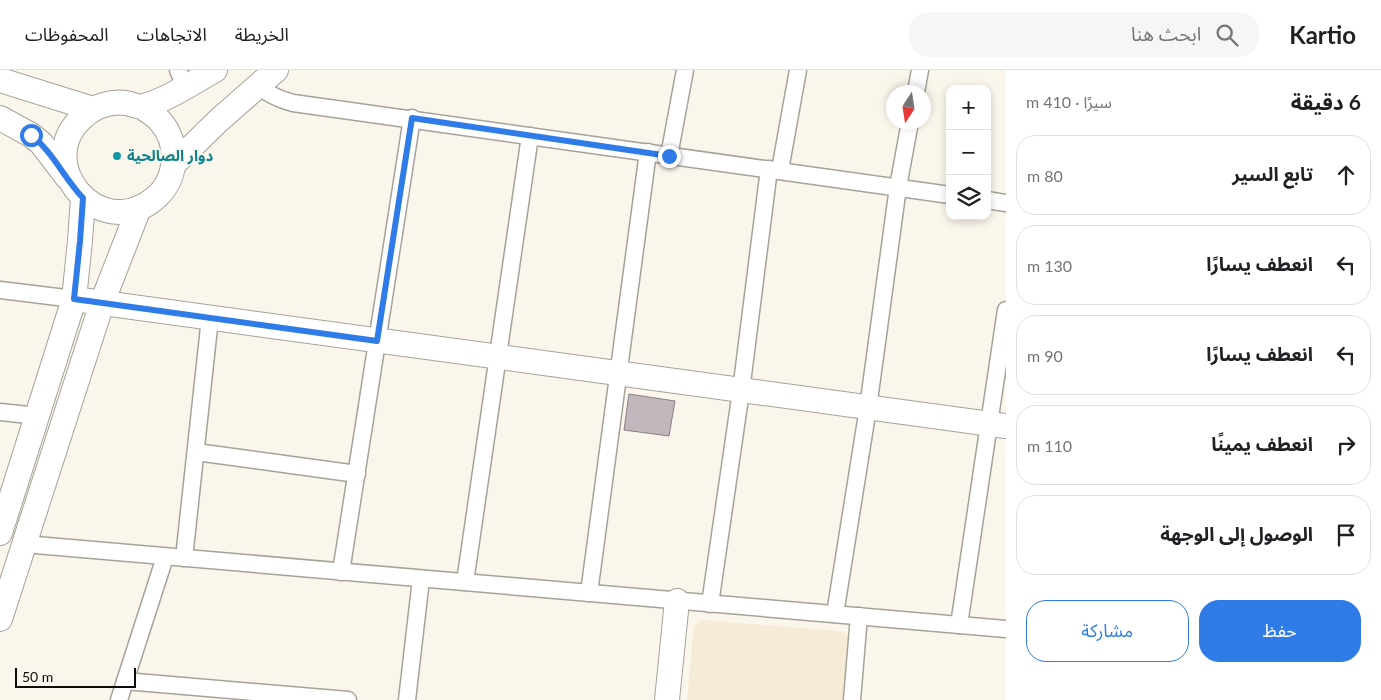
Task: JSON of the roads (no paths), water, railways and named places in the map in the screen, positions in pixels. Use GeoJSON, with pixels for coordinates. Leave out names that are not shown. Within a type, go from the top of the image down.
{"type":"FeatureCollection","features":[{"type":"Feature","properties":{"kind":"main road"},"geometry":{"type":"LineString","coordinates":[[142,107],[181,78],[215,70]]}},
{"type":"Feature","properties":{"kind":"main road"},"geometry":{"type":"LineString","coordinates":[[174,164],[218,121],[276,70]]}},
{"type":"Feature","properties":{"kind":"main road"},"geometry":{"type":"LineString","coordinates":[[0,80],[93,109]]}},
{"type":"Feature","properties":{"kind":"main road"},"geometry":{"type":"LineString","coordinates":[[0,118],[41,142],[83,198],[91,204],[110,211],[120,212],[139,208],[156,198],[168,182],[174,164],[174,152],[167,130],[156,117],[142,107],[117,102],[93,109],[76,124],[66,144],[64,156],[69,179]]}},
{"type":"Feature","properties":{"kind":"main road"},"geometry":{"type":"LineString","coordinates":[[0,533],[74,299],[83,198]]}},
{"type":"Feature","properties":{"kind":"main road"},"geometry":{"type":"LineString","coordinates":[[0,619],[102,303],[139,208]]}},
{"type":"Feature","properties":{"kind":"main road"},"geometry":{"type":"LineString","coordinates":[[74,299],[998,425]]}},
{"type":"Feature","properties":{"kind":"main road"},"geometry":{"type":"LineString","coordinates":[[667,700],[677,601]]}},
{"type":"Feature","properties":{"kind":"street"},"geometry":{"type":"LineString","coordinates":[[669,156],[685,70]]}},
{"type":"Feature","properties":{"kind":"street"},"geometry":{"type":"LineString","coordinates":[[710,604],[775,170],[798,70]]}},
{"type":"Feature","properties":{"kind":"street"},"geometry":{"type":"LineString","coordinates":[[917,85],[920,70]]}},
{"type":"Feature","properties":{"kind":"street"},"geometry":{"type":"LineString","coordinates":[[258,86],[280,100],[946,193]]}},
{"type":"Feature","properties":{"kind":"street"},"geometry":{"type":"LineString","coordinates":[[342,572],[412,118]]}},
{"type":"Feature","properties":{"kind":"street"},"geometry":{"type":"LineString","coordinates":[[835,614],[868,408],[898,187],[909,130]]}},
{"type":"Feature","properties":{"kind":"street"},"geometry":{"type":"LineString","coordinates":[[465,582],[530,136]]}},
{"type":"Feature","properties":{"kind":"street"},"geometry":{"type":"LineString","coordinates":[[589,593],[648,152]]}},
{"type":"Feature","properties":{"kind":"street"},"geometry":{"type":"LineString","coordinates":[[991,201],[1006,203]]}},
{"type":"Feature","properties":{"kind":"street"},"geometry":{"type":"LineString","coordinates":[[0,290],[74,299]]}},
{"type":"Feature","properties":{"kind":"street"},"geometry":{"type":"LineString","coordinates":[[959,625],[998,425],[1006,310]]}},
{"type":"Feature","properties":{"kind":"street"},"geometry":{"type":"LineString","coordinates":[[184,558],[210,318]]}},
{"type":"Feature","properties":{"kind":"street"},"geometry":{"type":"LineString","coordinates":[[0,412],[38,416]]}},
{"type":"Feature","properties":{"kind":"street"},"geometry":{"type":"LineString","coordinates":[[196,452],[357,474]]}},
{"type":"Feature","properties":{"kind":"street"},"geometry":{"type":"LineString","coordinates":[[24,544],[1006,629]]}},
{"type":"Feature","properties":{"kind":"street"},"geometry":{"type":"LineString","coordinates":[[119,700],[165,557]]}},
{"type":"Feature","properties":{"kind":"street"},"geometry":{"type":"LineString","coordinates":[[407,700],[422,579]]}},
{"type":"Feature","properties":{"kind":"street"},"geometry":{"type":"LineString","coordinates":[[852,700],[859,616]]}},
{"type":"Feature","properties":{"kind":"street"},"geometry":{"type":"LineString","coordinates":[[125,681],[254,696],[348,700]]}},
{"type":"Feature","properties":{"kind":"place","name":"دوار الصالحية"},"geometry":{"type":"Point","coordinates":[117,156]}}]}
